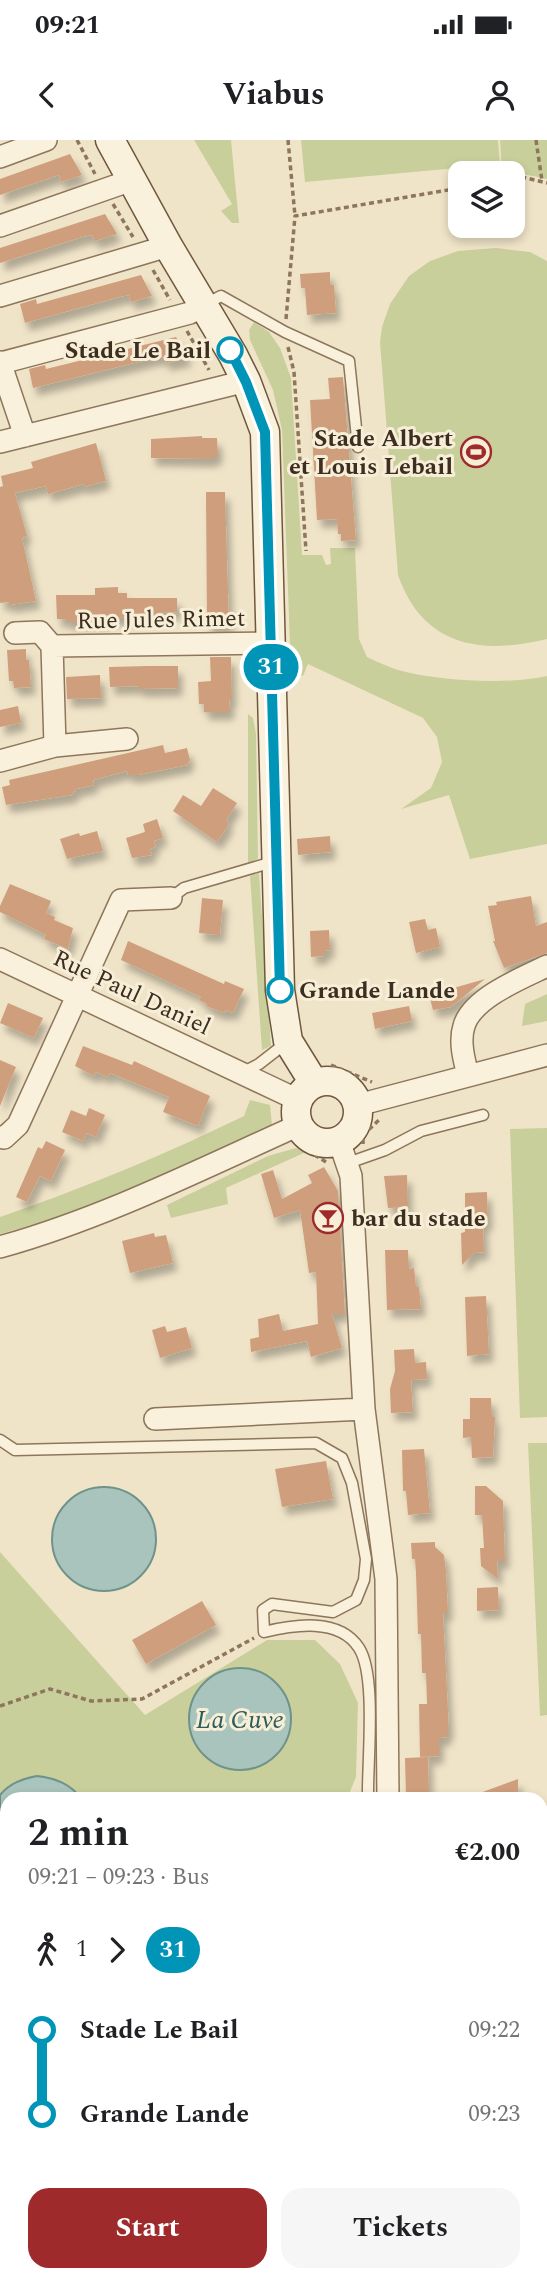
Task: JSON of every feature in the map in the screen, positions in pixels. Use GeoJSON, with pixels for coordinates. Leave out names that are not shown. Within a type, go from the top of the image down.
{"type":"FeatureCollection","features":[{"type":"Feature","properties":{"kind":"street"},"geometry":{"type":"LineString","coordinates":[[0,157],[46,140]]}},
{"type":"Feature","properties":{"kind":"street"},"geometry":{"type":"LineString","coordinates":[[110,140],[246,382],[265,432],[280,990],[306,1134],[349,1155]]}},
{"type":"Feature","properties":{"kind":"street"},"geometry":{"type":"LineString","coordinates":[[0,226],[132,180]]}},
{"type":"Feature","properties":{"kind":"street"},"geometry":{"type":"LineString","coordinates":[[0,296],[168,246]]}},
{"type":"Feature","properties":{"kind":"street"},"geometry":{"type":"LineString","coordinates":[[24,436],[0,363],[190,313],[204,305]]}},
{"type":"Feature","properties":{"kind":"street"},"geometry":{"type":"LineString","coordinates":[[0,442],[246,382]]}},
{"type":"Feature","properties":{"kind":"street","name":"Rue Jules Rimet"},"geometry":{"type":"LineString","coordinates":[[15,633],[40,632],[52,646],[55,746]]}},
{"type":"Feature","properties":{"kind":"street","name":"Rue Jules Rimet"},"geometry":{"type":"LineString","coordinates":[[52,646],[271,643]]}},
{"type":"Feature","properties":{"kind":"street"},"geometry":{"type":"LineString","coordinates":[[0,761],[55,746],[127,739]]}},
{"type":"Feature","properties":{"kind":"street"},"geometry":{"type":"LineString","coordinates":[[0,1137],[4,1138],[18,1125],[121,900],[171,898]]}},
{"type":"Feature","properties":{"kind":"street","name":"Rue Paul Daniel"},"geometry":{"type":"LineString","coordinates":[[0,959],[300,1102]]}},
{"type":"Feature","properties":{"kind":"street"},"geometry":{"type":"LineString","coordinates":[[468,1075],[461,1035],[470,1014],[499,990],[547,966]]}},
{"type":"Feature","properties":{"kind":"street"},"geometry":{"type":"LineString","coordinates":[[387,1792],[386,1579],[364,1409],[349,1155],[351,1132],[366,1102],[547,1055]]}},
{"type":"Feature","properties":{"kind":"street"},"geometry":{"type":"LineString","coordinates":[[0,1247],[46,1234],[130,1202],[300,1102],[327,1080],[341,1083],[366,1102]]}},
{"type":"Feature","properties":{"kind":"street"},"geometry":{"type":"LineString","coordinates":[[155,1419],[364,1409]]}},
{"type":"Feature","properties":{"kind":"lane"},"geometry":{"type":"LineString","coordinates":[[204,305],[221,296],[285,332],[349,361],[358,447]]}},
{"type":"Feature","properties":{"kind":"lane"},"geometry":{"type":"LineString","coordinates":[[171,898],[184,888],[276,861]]}},
{"type":"Feature","properties":{"kind":"lane"},"geometry":{"type":"LineString","coordinates":[[242,1073],[259,1064],[288,1041]]}},
{"type":"Feature","properties":{"kind":"lane"},"geometry":{"type":"LineString","coordinates":[[349,1155],[385,1150],[421,1130],[483,1115]]}},
{"type":"Feature","properties":{"kind":"lane"},"geometry":{"type":"LineString","coordinates":[[0,1440],[15,1450],[316,1443],[342,1458],[352,1483],[366,1559],[364,1580],[356,1600],[334,1612],[272,1604],[263,1609],[264,1632],[290,1626],[319,1627],[348,1637],[359,1648],[368,1679],[368,1792]]}},
{"type":"Feature","properties":{"kind":"path"},"geometry":{"type":"LineString","coordinates":[[288,140],[295,216],[285,332],[294,372],[306,551]]}},
{"type":"Feature","properties":{"kind":"path"},"geometry":{"type":"LineString","coordinates":[[525,178],[545,182],[536,140]]}},
{"type":"Feature","properties":{"kind":"path"},"geometry":{"type":"LineString","coordinates":[[295,216],[448,190]]}},
{"type":"Feature","properties":{"kind":"path"},"geometry":{"type":"LineString","coordinates":[[319,1059],[374,1082],[366,1102],[382,1117],[363,1135],[349,1155],[331,1167],[302,1146],[287,1147],[300,1102],[319,1059]]}},
{"type":"Feature","properties":{"kind":"path"},"geometry":{"type":"LineString","coordinates":[[0,1706],[50,1689],[92,1701],[142,1699],[264,1632]]}},
{"type":"Feature","properties":{"kind":"green space"},"geometry":{"type":"Polygon","coordinates":[[[194,140],[231,140],[239,223],[232,223],[221,211],[232,204],[194,140]]]}},
{"type":"Feature","properties":{"kind":"green space"},"geometry":{"type":"Polygon","coordinates":[[[301,140],[498,140],[500,161],[448,161],[448,169],[305,182],[301,140]]]}},
{"type":"Feature","properties":{"kind":"green space"},"geometry":{"type":"Polygon","coordinates":[[[500,140],[547,140],[547,179],[525,174],[525,161],[501,161],[500,140]]]}},
{"type":"Feature","properties":{"kind":"green space","name":"Stade Albert et Louis Lebail"},"geometry":{"type":"Polygon","coordinates":[[[496,248],[530,252],[547,261],[547,639],[499,646],[477,645],[457,640],[439,631],[423,618],[409,599],[398,575],[380,342],[390,304],[409,276],[430,261],[458,251],[496,248]]]}},
{"type":"Feature","properties":{"kind":"green space"},"geometry":{"type":"Polygon","coordinates":[[[254,322],[269,332],[280,348],[291,378],[302,555],[322,555],[326,565],[331,564],[330,548],[355,548],[359,639],[367,657],[402,671],[455,679],[494,681],[547,676],[547,844],[470,859],[449,795],[401,809],[431,788],[442,762],[437,737],[423,718],[308,664],[303,676],[291,671],[282,430],[273,390],[250,340],[249,330],[254,322]]]}},
{"type":"Feature","properties":{"kind":"green space"},"geometry":{"type":"Polygon","coordinates":[[[248,714],[253,718],[256,734],[258,859],[248,863],[248,714]]]}},
{"type":"Feature","properties":{"kind":"green space"},"geometry":{"type":"Polygon","coordinates":[[[259,873],[271,1046],[262,1050],[250,876],[259,873]]]}},
{"type":"Feature","properties":{"kind":"green space"},"geometry":{"type":"Polygon","coordinates":[[[547,994],[547,1021],[522,1026],[525,1004],[547,994]]]}},
{"type":"Feature","properties":{"kind":"green space"},"geometry":{"type":"Polygon","coordinates":[[[250,1100],[270,1105],[272,1125],[159,1178],[66,1215],[0,1234],[0,1217],[124,1170],[244,1116],[250,1100]]]}},
{"type":"Feature","properties":{"kind":"green space"},"geometry":{"type":"Polygon","coordinates":[[[547,1128],[547,1417],[520,1418],[510,1129],[547,1128]]]}},
{"type":"Feature","properties":{"kind":"green space"},"geometry":{"type":"Polygon","coordinates":[[[296,1148],[306,1152],[226,1188],[228,1204],[171,1218],[167,1205],[268,1156],[296,1148]]]}},
{"type":"Feature","properties":{"kind":"green space"},"geometry":{"type":"Polygon","coordinates":[[[528,1443],[547,1443],[547,1715],[540,1716],[528,1443]]]}},
{"type":"Feature","properties":{"kind":"green space"},"geometry":{"type":"Polygon","coordinates":[[[0,1552],[145,1715],[267,1640],[315,1640],[340,1664],[358,1703],[356,1777],[350,1792],[0,1792],[0,1552]]]}},
{"type":"Feature","properties":{"kind":"water"},"geometry":{"type":"Polygon","coordinates":[[[104,1487],[124,1491],[141,1502],[152,1519],[156,1539],[152,1559],[141,1576],[124,1587],[104,1591],[84,1587],[67,1576],[56,1559],[52,1539],[56,1519],[67,1502],[84,1491],[104,1487]]]}},
{"type":"Feature","properties":{"kind":"water","name":"La Cuve"},"geometry":{"type":"Polygon","coordinates":[[[240,1668],[260,1672],[276,1683],[287,1699],[291,1719],[287,1739],[276,1755],[260,1766],[240,1770],[220,1766],[204,1755],[193,1739],[189,1719],[193,1699],[204,1683],[220,1672],[240,1668]]]}},
{"type":"Feature","properties":{"kind":"water"},"geometry":{"type":"Polygon","coordinates":[[[37,1776],[50,1778],[76,1792],[3,1792],[37,1776]]]}},
{"type":"Feature","properties":{"kind":"building"},"geometry":{"type":"Polygon","coordinates":[[[70,154],[82,175],[61,182],[59,175],[0,195],[0,179],[70,154]]]}},
{"type":"Feature","properties":{"kind":"building"},"geometry":{"type":"Polygon","coordinates":[[[105,214],[117,234],[95,241],[92,235],[82,237],[0,263],[0,248],[105,214]]]}},
{"type":"Feature","properties":{"kind":"building"},"geometry":{"type":"Polygon","coordinates":[[[330,272],[336,313],[307,315],[305,288],[301,288],[300,274],[330,272]]]}},
{"type":"Feature","properties":{"kind":"building"},"geometry":{"type":"Polygon","coordinates":[[[141,275],[152,296],[131,302],[129,295],[119,297],[25,323],[20,304],[36,299],[37,304],[141,275]]]}},
{"type":"Feature","properties":{"kind":"building"},"geometry":{"type":"Polygon","coordinates":[[[176,337],[188,358],[166,363],[164,357],[154,358],[33,388],[29,369],[45,365],[46,369],[176,337]]]}},
{"type":"Feature","properties":{"kind":"building"},"geometry":{"type":"Polygon","coordinates":[[[343,377],[356,540],[341,541],[337,519],[317,520],[310,400],[330,399],[328,378],[343,377]]]}},
{"type":"Feature","properties":{"kind":"building"},"geometry":{"type":"Polygon","coordinates":[[[202,436],[217,438],[218,457],[151,458],[151,439],[202,436]]]}},
{"type":"Feature","properties":{"kind":"building"},"geometry":{"type":"Polygon","coordinates":[[[96,443],[106,481],[48,494],[46,486],[15,493],[27,536],[22,538],[36,601],[9,605],[9,602],[0,603],[1,476],[33,468],[31,462],[96,443]]]}},
{"type":"Feature","properties":{"kind":"building"},"geometry":{"type":"Polygon","coordinates":[[[206,492],[225,492],[229,626],[207,626],[206,492]]]}},
{"type":"Feature","properties":{"kind":"building"},"geometry":{"type":"Polygon","coordinates":[[[118,587],[118,593],[127,593],[127,598],[177,598],[177,612],[157,613],[157,617],[107,618],[107,621],[67,622],[67,619],[57,619],[56,595],[95,595],[95,588],[118,587]]]}},
{"type":"Feature","properties":{"kind":"building"},"geometry":{"type":"Polygon","coordinates":[[[26,649],[31,687],[14,688],[13,681],[9,681],[7,650],[26,649]]]}},
{"type":"Feature","properties":{"kind":"building"},"geometry":{"type":"Polygon","coordinates":[[[210,657],[231,657],[230,712],[204,712],[204,704],[199,704],[198,682],[211,681],[210,657]]]}},
{"type":"Feature","properties":{"kind":"building"},"geometry":{"type":"Polygon","coordinates":[[[178,666],[178,688],[110,687],[109,667],[178,666]]]}},
{"type":"Feature","properties":{"kind":"building"},"geometry":{"type":"Polygon","coordinates":[[[100,675],[101,698],[67,699],[66,677],[100,675]]]}},
{"type":"Feature","properties":{"kind":"building"},"geometry":{"type":"Polygon","coordinates":[[[18,706],[21,723],[0,727],[0,710],[18,706]]]}},
{"type":"Feature","properties":{"kind":"building"},"geometry":{"type":"Polygon","coordinates":[[[163,745],[165,753],[187,748],[190,760],[187,765],[138,775],[128,775],[127,771],[93,780],[94,785],[76,789],[72,795],[6,805],[2,787],[10,785],[9,780],[163,745]]]}},
{"type":"Feature","properties":{"kind":"building"},"geometry":{"type":"Polygon","coordinates":[[[213,788],[237,803],[226,821],[229,824],[217,842],[173,811],[183,795],[201,806],[213,788]]]}},
{"type":"Feature","properties":{"kind":"building"},"geometry":{"type":"Polygon","coordinates":[[[157,819],[163,838],[154,841],[156,847],[150,849],[152,855],[132,858],[126,838],[145,832],[143,824],[157,819]]]}},
{"type":"Feature","properties":{"kind":"building"},"geometry":{"type":"Polygon","coordinates":[[[97,831],[103,851],[67,859],[60,839],[97,831]]]}},
{"type":"Feature","properties":{"kind":"building"},"geometry":{"type":"Polygon","coordinates":[[[330,836],[331,852],[298,855],[297,839],[330,836]]]}},
{"type":"Feature","properties":{"kind":"building"},"geometry":{"type":"Polygon","coordinates":[[[10,884],[51,901],[46,913],[55,917],[54,920],[73,928],[68,949],[44,939],[46,935],[0,912],[10,884]]]}},
{"type":"Feature","properties":{"kind":"building"},"geometry":{"type":"Polygon","coordinates":[[[531,896],[536,926],[547,922],[547,953],[504,968],[493,941],[488,906],[531,896]]]}},
{"type":"Feature","properties":{"kind":"building"},"geometry":{"type":"Polygon","coordinates":[[[202,898],[223,900],[220,935],[199,933],[202,898]]]}},
{"type":"Feature","properties":{"kind":"building"},"geometry":{"type":"Polygon","coordinates":[[[425,919],[428,930],[436,928],[440,947],[416,953],[409,922],[425,919]]]}},
{"type":"Feature","properties":{"kind":"building"},"geometry":{"type":"Polygon","coordinates":[[[329,930],[330,950],[324,951],[324,956],[311,957],[310,931],[329,930]]]}},
{"type":"Feature","properties":{"kind":"building"},"geometry":{"type":"Polygon","coordinates":[[[128,941],[224,984],[225,981],[244,989],[233,1013],[226,1010],[224,1013],[206,1006],[207,1004],[199,1000],[201,997],[121,960],[128,941]]]}},
{"type":"Feature","properties":{"kind":"building"},"geometry":{"type":"Polygon","coordinates":[[[485,979],[451,1007],[433,1010],[429,995],[485,979]]]}},
{"type":"Feature","properties":{"kind":"building"},"geometry":{"type":"Polygon","coordinates":[[[8,1003],[43,1018],[34,1038],[0,1023],[8,1003]]]}},
{"type":"Feature","properties":{"kind":"building"},"geometry":{"type":"Polygon","coordinates":[[[409,1006],[412,1021],[375,1029],[372,1013],[409,1006]]]}},
{"type":"Feature","properties":{"kind":"building"},"geometry":{"type":"Polygon","coordinates":[[[83,1046],[132,1065],[134,1061],[210,1096],[198,1126],[163,1112],[169,1097],[110,1073],[108,1077],[96,1072],[94,1076],[75,1066],[83,1046]]]}},
{"type":"Feature","properties":{"kind":"building"},"geometry":{"type":"Polygon","coordinates":[[[0,1060],[16,1067],[0,1106],[0,1060]]]}},
{"type":"Feature","properties":{"kind":"building"},"geometry":{"type":"Polygon","coordinates":[[[89,1108],[105,1115],[96,1137],[87,1133],[83,1141],[62,1132],[71,1110],[86,1116],[89,1108]]]}},
{"type":"Feature","properties":{"kind":"building"},"geometry":{"type":"Polygon","coordinates":[[[46,1141],[65,1150],[51,1181],[40,1176],[27,1202],[16,1197],[38,1147],[42,1149],[46,1141]]]}},
{"type":"Feature","properties":{"kind":"building"},"geometry":{"type":"Polygon","coordinates":[[[324,1167],[338,1191],[345,1314],[332,1314],[342,1348],[311,1357],[307,1341],[251,1352],[250,1339],[259,1337],[258,1319],[279,1314],[283,1331],[318,1324],[316,1272],[309,1273],[300,1210],[274,1218],[261,1174],[273,1170],[282,1199],[312,1183],[308,1175],[324,1167]]]}},
{"type":"Feature","properties":{"kind":"building"},"geometry":{"type":"Polygon","coordinates":[[[407,1175],[408,1207],[388,1208],[384,1176],[407,1175]]]}},
{"type":"Feature","properties":{"kind":"building"},"geometry":{"type":"Polygon","coordinates":[[[487,1192],[488,1223],[483,1223],[484,1252],[474,1253],[462,1265],[461,1233],[465,1232],[465,1193],[487,1192]]]}},
{"type":"Feature","properties":{"kind":"building"},"geometry":{"type":"Polygon","coordinates":[[[154,1233],[155,1237],[166,1235],[173,1263],[130,1273],[122,1241],[154,1233]]]}},
{"type":"Feature","properties":{"kind":"building"},"geometry":{"type":"Polygon","coordinates":[[[385,1250],[408,1250],[409,1269],[414,1268],[421,1309],[387,1310],[385,1250]]]}},
{"type":"Feature","properties":{"kind":"building"},"geometry":{"type":"Polygon","coordinates":[[[486,1296],[489,1354],[467,1356],[465,1297],[486,1296]]]}},
{"type":"Feature","properties":{"kind":"building"},"geometry":{"type":"Polygon","coordinates":[[[165,1326],[167,1332],[186,1327],[192,1348],[160,1358],[152,1330],[165,1326]]]}},
{"type":"Feature","properties":{"kind":"building"},"geometry":{"type":"Polygon","coordinates":[[[414,1349],[415,1363],[426,1362],[427,1379],[411,1380],[413,1412],[391,1413],[390,1389],[395,1371],[394,1350],[414,1349]]]}},
{"type":"Feature","properties":{"kind":"building"},"geometry":{"type":"Polygon","coordinates":[[[470,1398],[491,1398],[492,1417],[495,1417],[493,1457],[472,1458],[471,1437],[463,1438],[463,1419],[470,1419],[470,1398]]]}},
{"type":"Feature","properties":{"kind":"building"},"geometry":{"type":"Polygon","coordinates":[[[424,1449],[430,1513],[408,1515],[406,1491],[403,1491],[402,1450],[424,1449]]]}},
{"type":"Feature","properties":{"kind":"building"},"geometry":{"type":"Polygon","coordinates":[[[326,1461],[333,1499],[282,1507],[275,1469],[326,1461]]]}},
{"type":"Feature","properties":{"kind":"building"},"geometry":{"type":"Polygon","coordinates":[[[475,1486],[486,1486],[503,1501],[505,1561],[497,1561],[498,1579],[481,1566],[480,1548],[484,1548],[482,1515],[475,1515],[475,1486]]]}},
{"type":"Feature","properties":{"kind":"building"},"geometry":{"type":"Polygon","coordinates":[[[435,1542],[435,1547],[444,1555],[446,1572],[448,1613],[443,1613],[449,1731],[447,1737],[439,1738],[439,1756],[420,1757],[419,1704],[427,1704],[426,1673],[422,1673],[415,1559],[412,1559],[411,1543],[435,1542]]]}},
{"type":"Feature","properties":{"kind":"building"},"geometry":{"type":"Polygon","coordinates":[[[498,1587],[499,1610],[477,1611],[477,1588],[498,1587]]]}},
{"type":"Feature","properties":{"kind":"building"},"geometry":{"type":"Polygon","coordinates":[[[202,1601],[216,1625],[146,1664],[132,1640],[202,1601]]]}},
{"type":"Feature","properties":{"kind":"building"},"geometry":{"type":"Polygon","coordinates":[[[428,1757],[429,1792],[406,1792],[405,1758],[428,1757]]]}},
{"type":"Feature","properties":{"kind":"building"},"geometry":{"type":"Polygon","coordinates":[[[518,1779],[518,1792],[483,1792],[518,1779]]]}},
{"type":"Feature","properties":{"kind":"bus line","name":"31"},"geometry":{"type":"LineString","coordinates":[[230,350],[246,382],[265,432],[280,990]]}},
{"type":"Feature","properties":{"kind":"place","name":"Stade Le Bail"},"geometry":{"type":"Point","coordinates":[230,350]}},
{"type":"Feature","properties":{"kind":"place","name":"Stade Albert et Louis Lebail"},"geometry":{"type":"Point","coordinates":[476,452]}},
{"type":"Feature","properties":{"kind":"place","name":"Grande Lande"},"geometry":{"type":"Point","coordinates":[280,990]}},
{"type":"Feature","properties":{"kind":"place","name":"bar du stade"},"geometry":{"type":"Point","coordinates":[328,1218]}}]}
